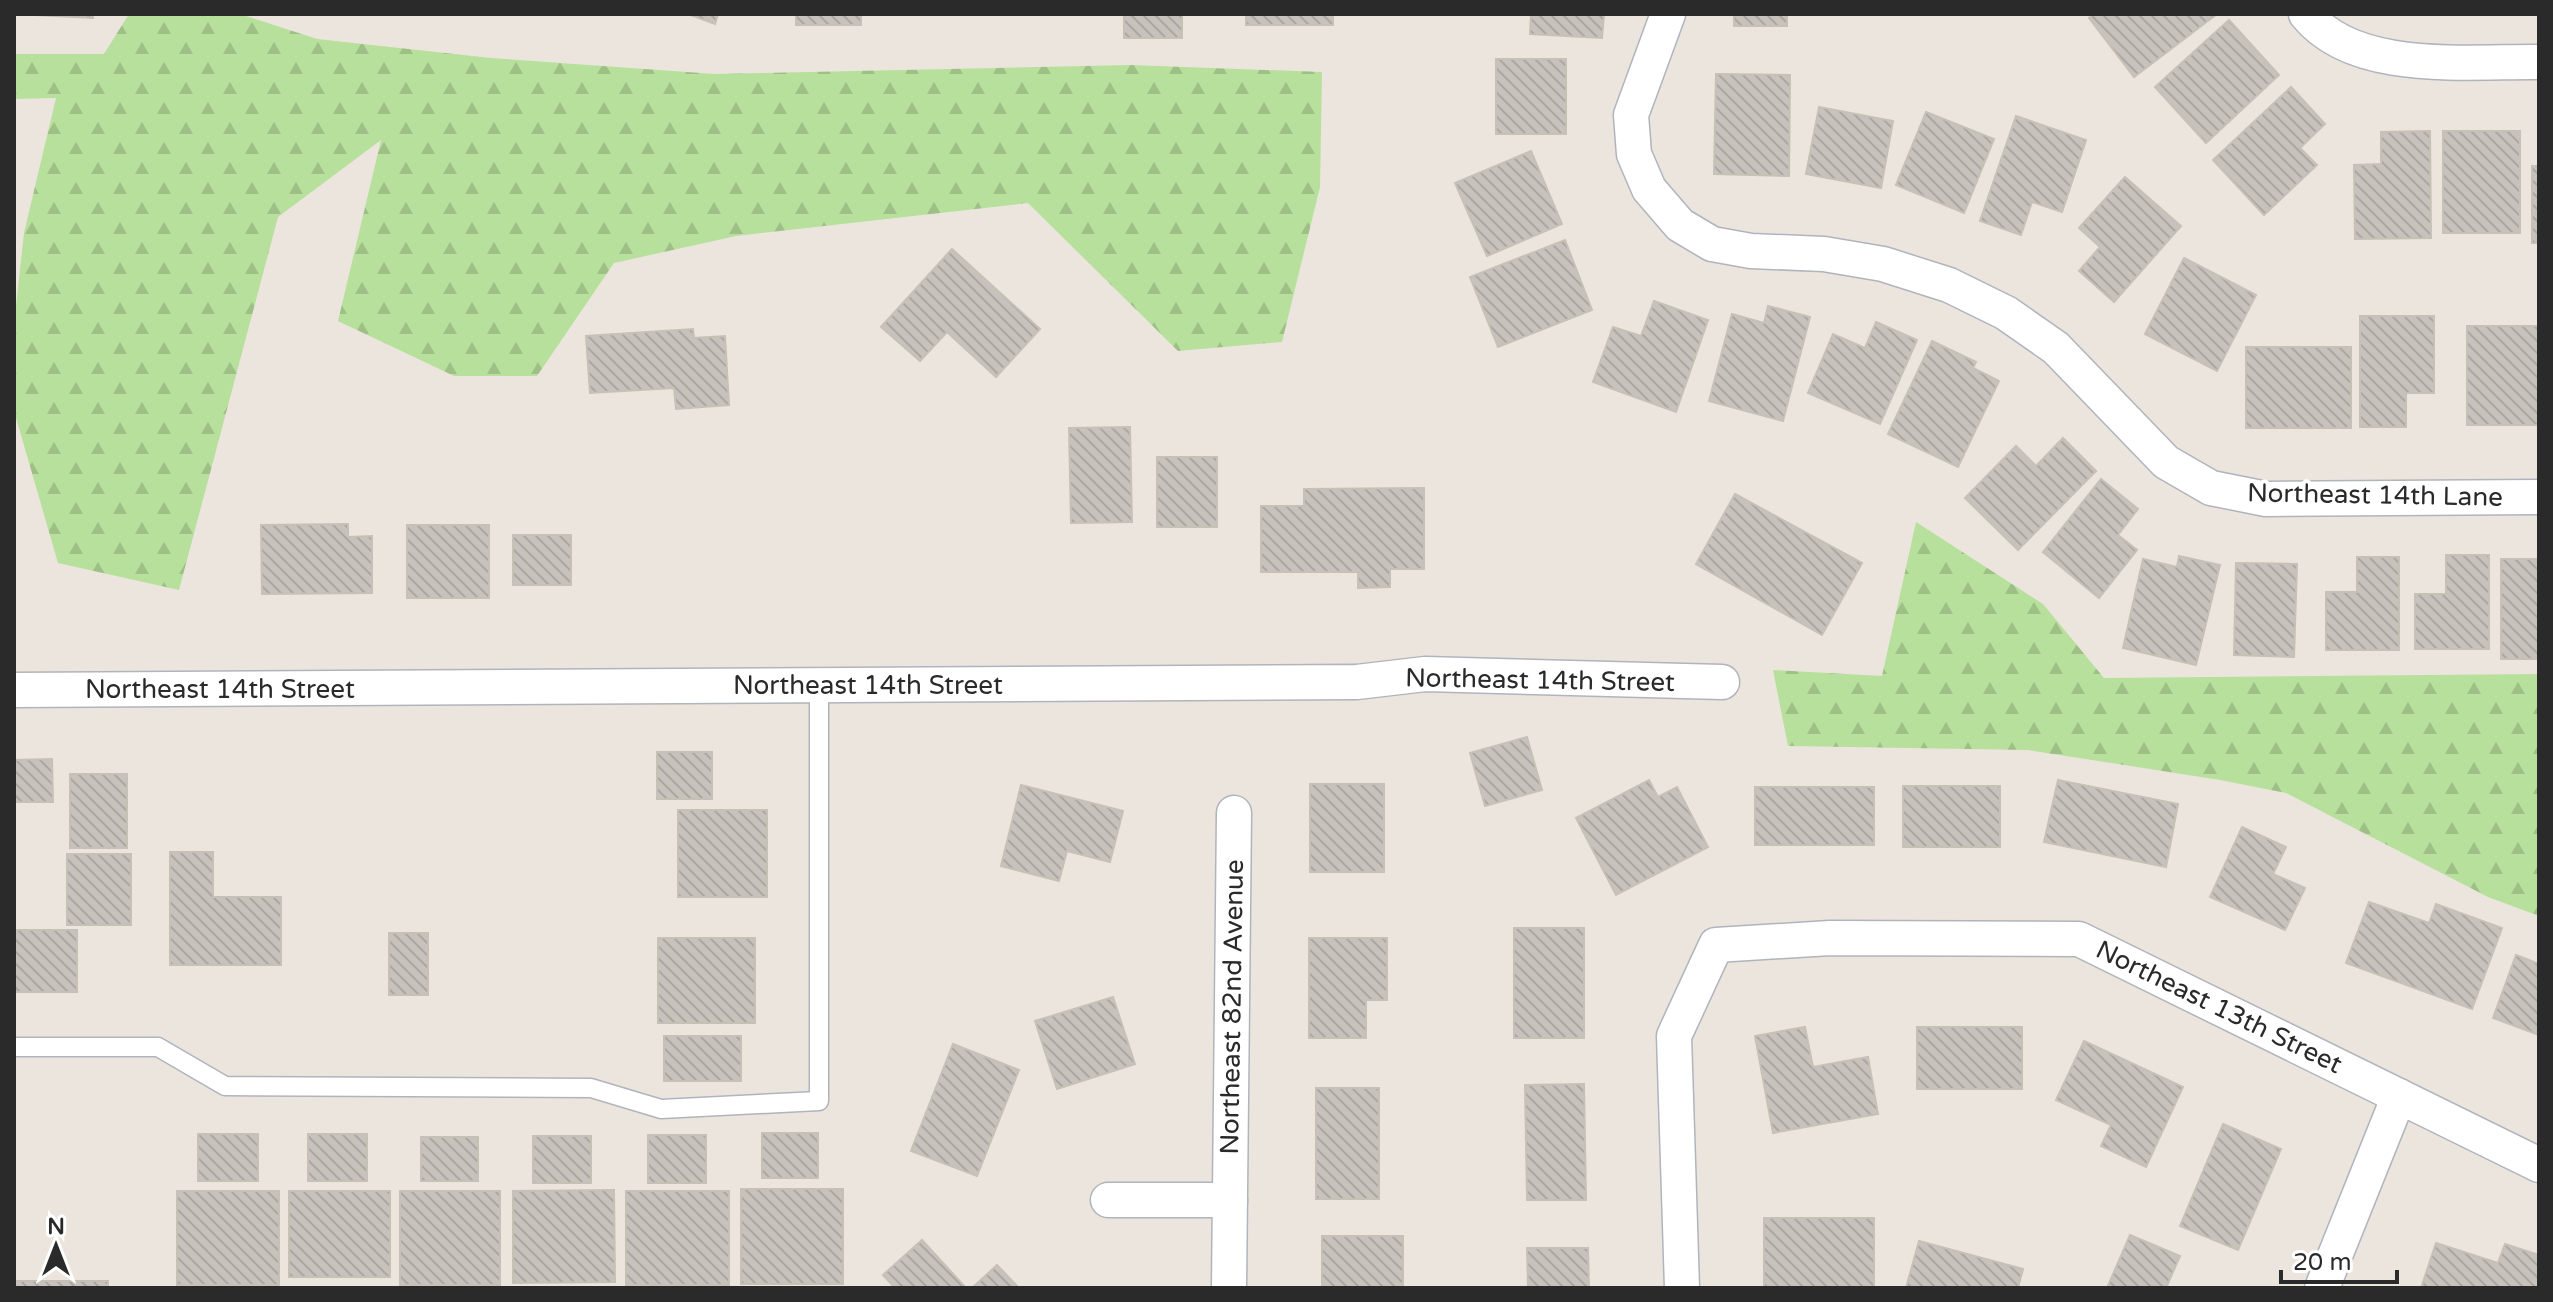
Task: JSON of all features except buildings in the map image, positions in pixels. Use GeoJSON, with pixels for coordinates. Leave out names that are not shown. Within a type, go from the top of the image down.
{"type":"FeatureCollection","features":[{"type":"Feature","properties":{"kind":"street","name":"Northeast 14th Lane"},"geometry":{"type":"LineString","coordinates":[[1668,14],[1631,115],[1634,154],[1649,189],[1680,225],[1712,244],[1751,251],[1824,254],[1883,264],[1949,285],[1992,306],[2056,348],[2166,462],[2211,488],[2266,499],[2539,497]]}},
{"type":"Feature","properties":{"kind":"street"},"geometry":{"type":"LineString","coordinates":[[2306,14],[2316,27],[2364,52],[2412,61],[2539,62]]}},
{"type":"Feature","properties":{"kind":"street","name":"Northeast 14th Street"},"geometry":{"type":"LineString","coordinates":[[14,690],[1357,682],[1425,674],[1722,682]]}},
{"type":"Feature","properties":{"kind":"street","name":"Northeast 82nd Avenue"},"geometry":{"type":"LineString","coordinates":[[1229,1288],[1234,813]]}},
{"type":"Feature","properties":{"kind":"street","name":"Northeast 13th Street"},"geometry":{"type":"LineString","coordinates":[[1682,1288],[1674,1036],[1716,945],[1830,938],[2079,939],[2539,1165]]}},
{"type":"Feature","properties":{"kind":"street"},"geometry":{"type":"LineString","coordinates":[[2322,1288],[2399,1096]]}},
{"type":"Feature","properties":{"kind":"street"},"geometry":{"type":"LineString","coordinates":[[1108,1200],[1230,1200]]}},
{"type":"Feature","properties":{"kind":"lane"},"geometry":{"type":"LineString","coordinates":[[14,1047],[158,1047],[225,1086],[591,1088],[661,1109],[819,1101],[819,685]]}},
{"type":"Feature","properties":{"kind":"green space"},"geometry":{"type":"Polygon","coordinates":[[[129,14],[240,14],[317,39],[491,58],[715,74],[1130,65],[1322,72],[1320,187],[1282,342],[1178,351],[1028,203],[736,236],[614,263],[537,376],[454,376],[338,321],[381,140],[278,217],[179,590],[58,563],[14,411],[14,324],[24,233],[56,98],[14,99],[14,54],[104,54],[129,14]]]}},
{"type":"Feature","properties":{"kind":"green space"},"geometry":{"type":"Polygon","coordinates":[[[1916,522],[2043,604],[2104,678],[2539,674],[2539,916],[2488,897],[2286,793],[2028,750],[1788,746],[1773,670],[1882,676],[1916,522]]]}}]}
